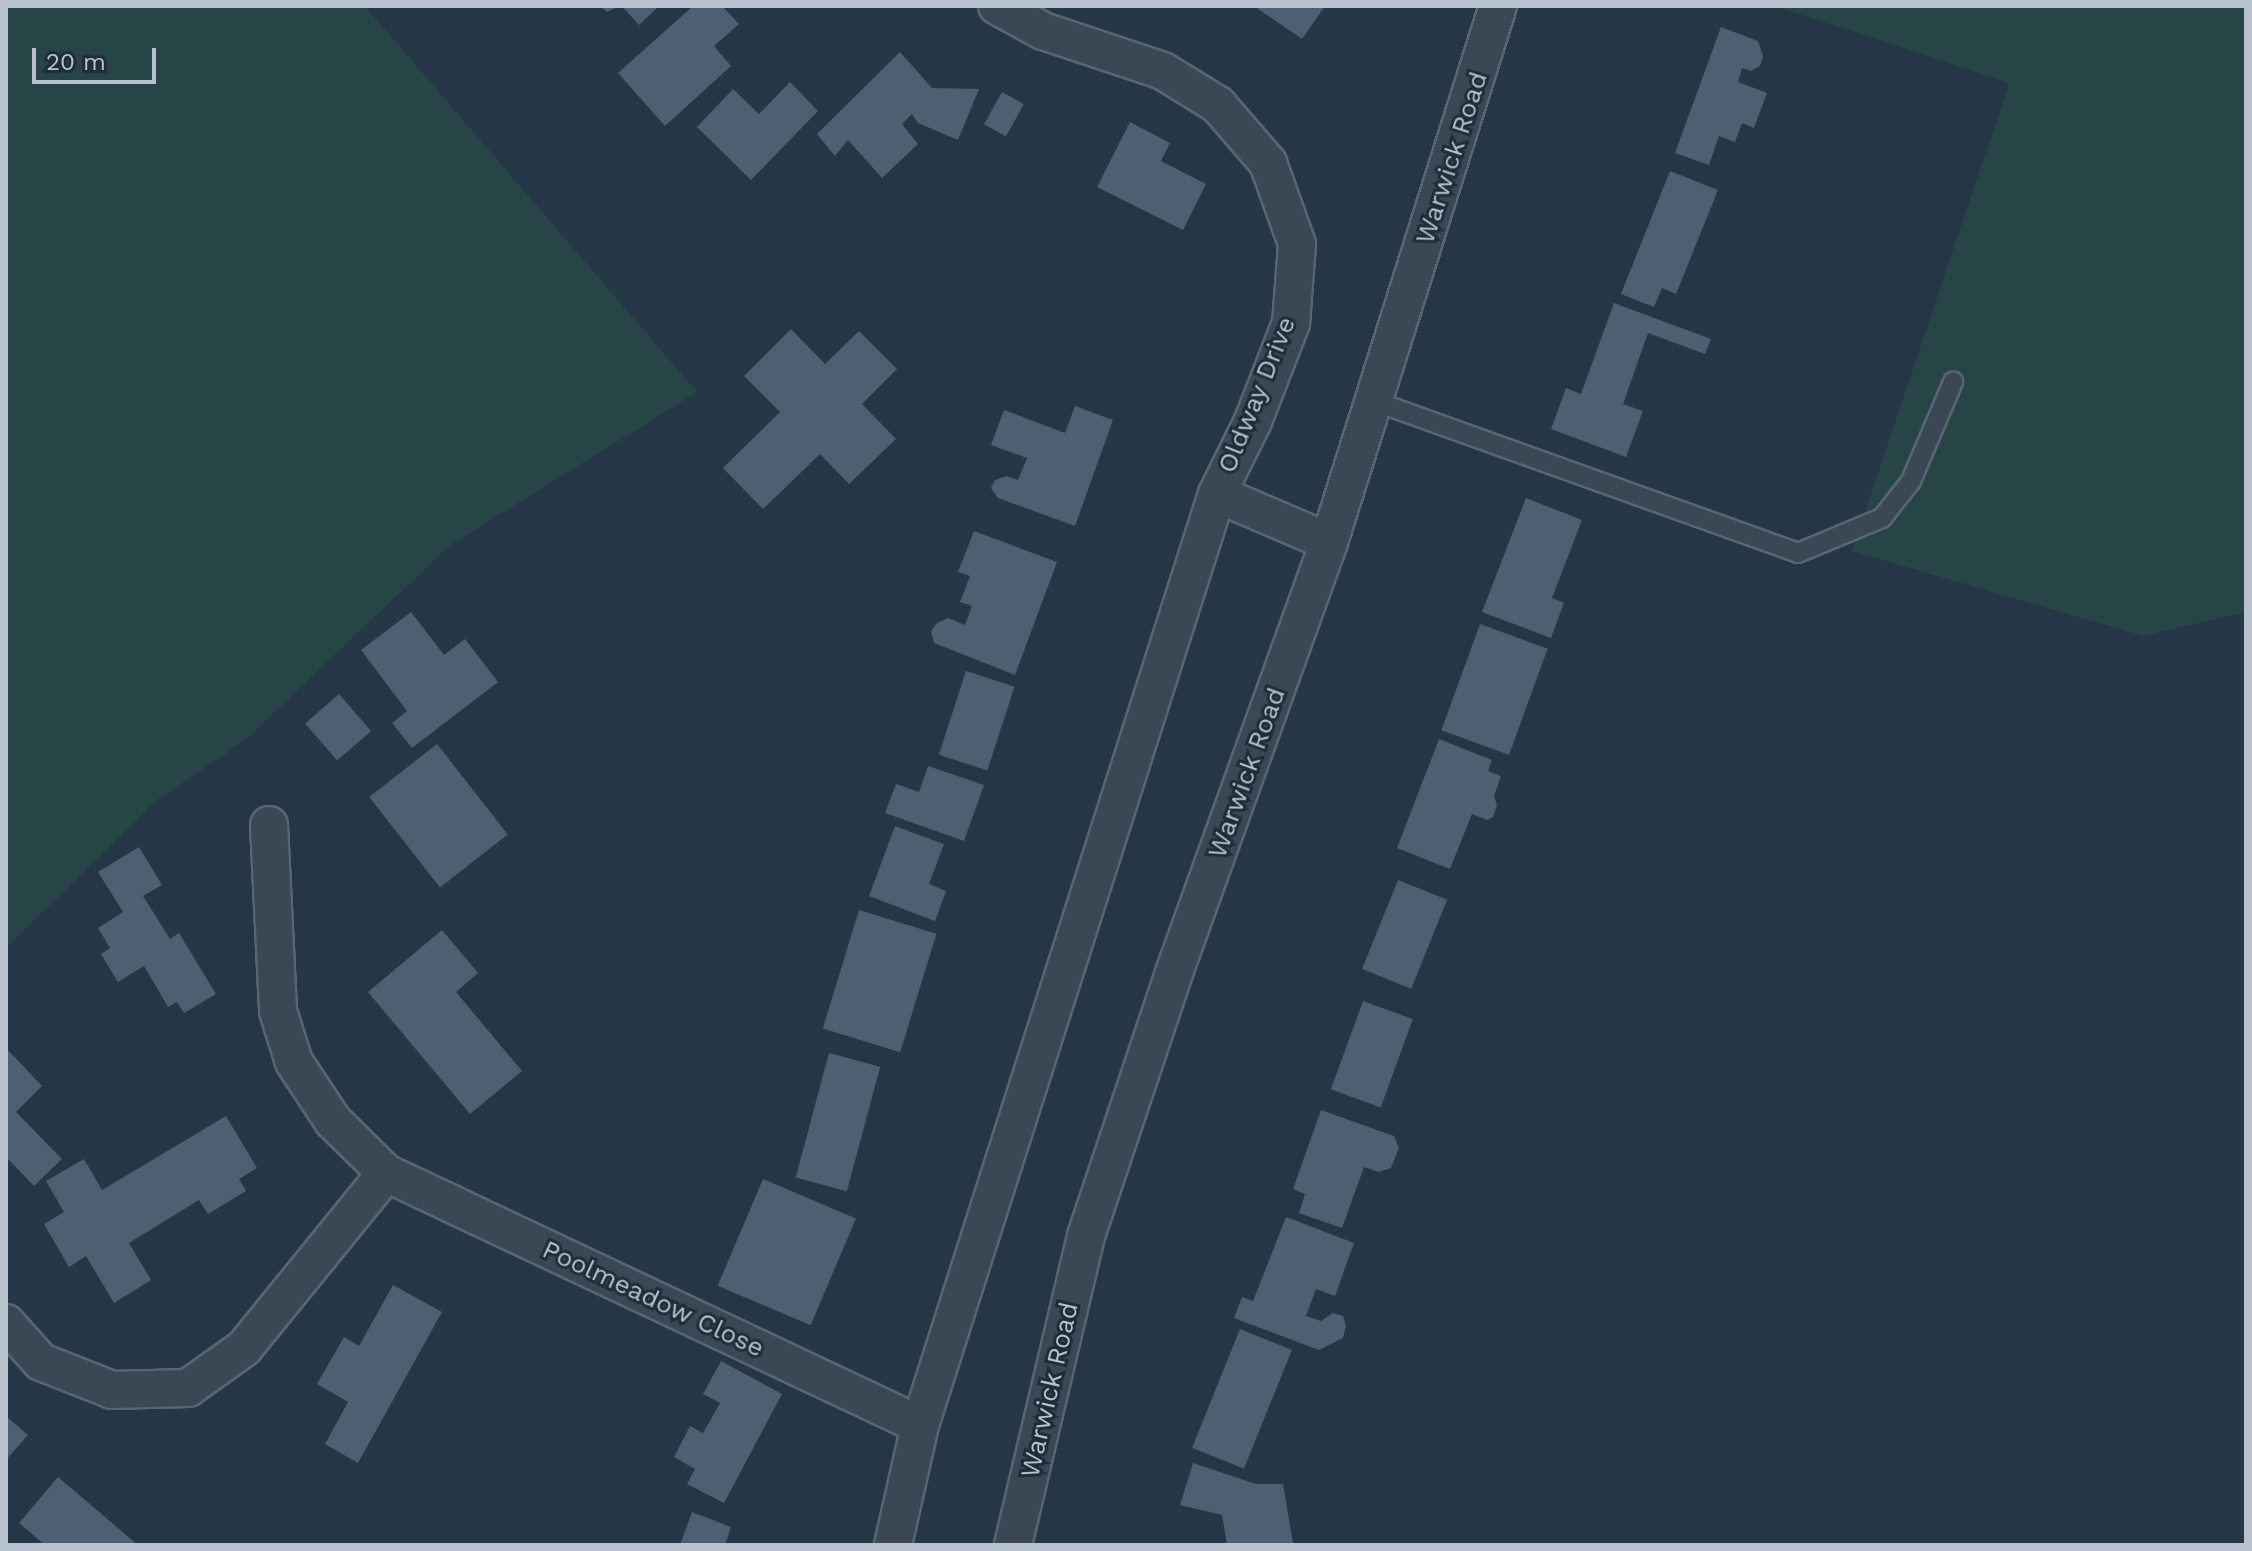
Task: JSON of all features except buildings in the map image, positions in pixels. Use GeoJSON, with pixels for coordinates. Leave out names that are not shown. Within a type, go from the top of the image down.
{"type":"FeatureCollection","features":[{"type":"Feature","properties":{"kind":"street","name":"Oldway Drive"},"geometry":{"type":"LineString","coordinates":[[997,6],[1043,31],[1163,71],[1218,105],[1268,163],[1297,244],[1291,323],[1253,421],[1217,494],[1329,542]]}},
{"type":"Feature","properties":{"kind":"street","name":"Warwick Road"},"geometry":{"type":"LineString","coordinates":[[1013,1545],[1086,1236],[1175,970],[1329,542],[1498,6]]}},
{"type":"Feature","properties":{"kind":"street"},"geometry":{"type":"LineString","coordinates":[[893,1545],[920,1425],[1217,494]]}},
{"type":"Feature","properties":{"kind":"street","name":"Poolmeadow Close"},"geometry":{"type":"LineString","coordinates":[[269,825],[278,1011],[294,1062],[333,1121],[386,1173],[920,1425]]}},
{"type":"Feature","properties":{"kind":"street"},"geometry":{"type":"LineString","coordinates":[[6,1323],[41,1362],[112,1390],[188,1388],[244,1348],[386,1173]]}},
{"type":"Feature","properties":{"kind":"lane"},"geometry":{"type":"LineString","coordinates":[[1374,401],[1798,553],[1882,518],[1911,481],[1953,382]]}},
{"type":"Feature","properties":{"kind":"green space"},"geometry":{"type":"Polygon","coordinates":[[[6,6],[365,6],[697,392],[449,546],[244,741],[157,800],[6,948],[6,6]]]}},
{"type":"Feature","properties":{"kind":"green space"},"geometry":{"type":"Polygon","coordinates":[[[1775,6],[2246,6],[2246,612],[2143,636],[1852,551],[2009,83],[1775,6]]]}}]}
